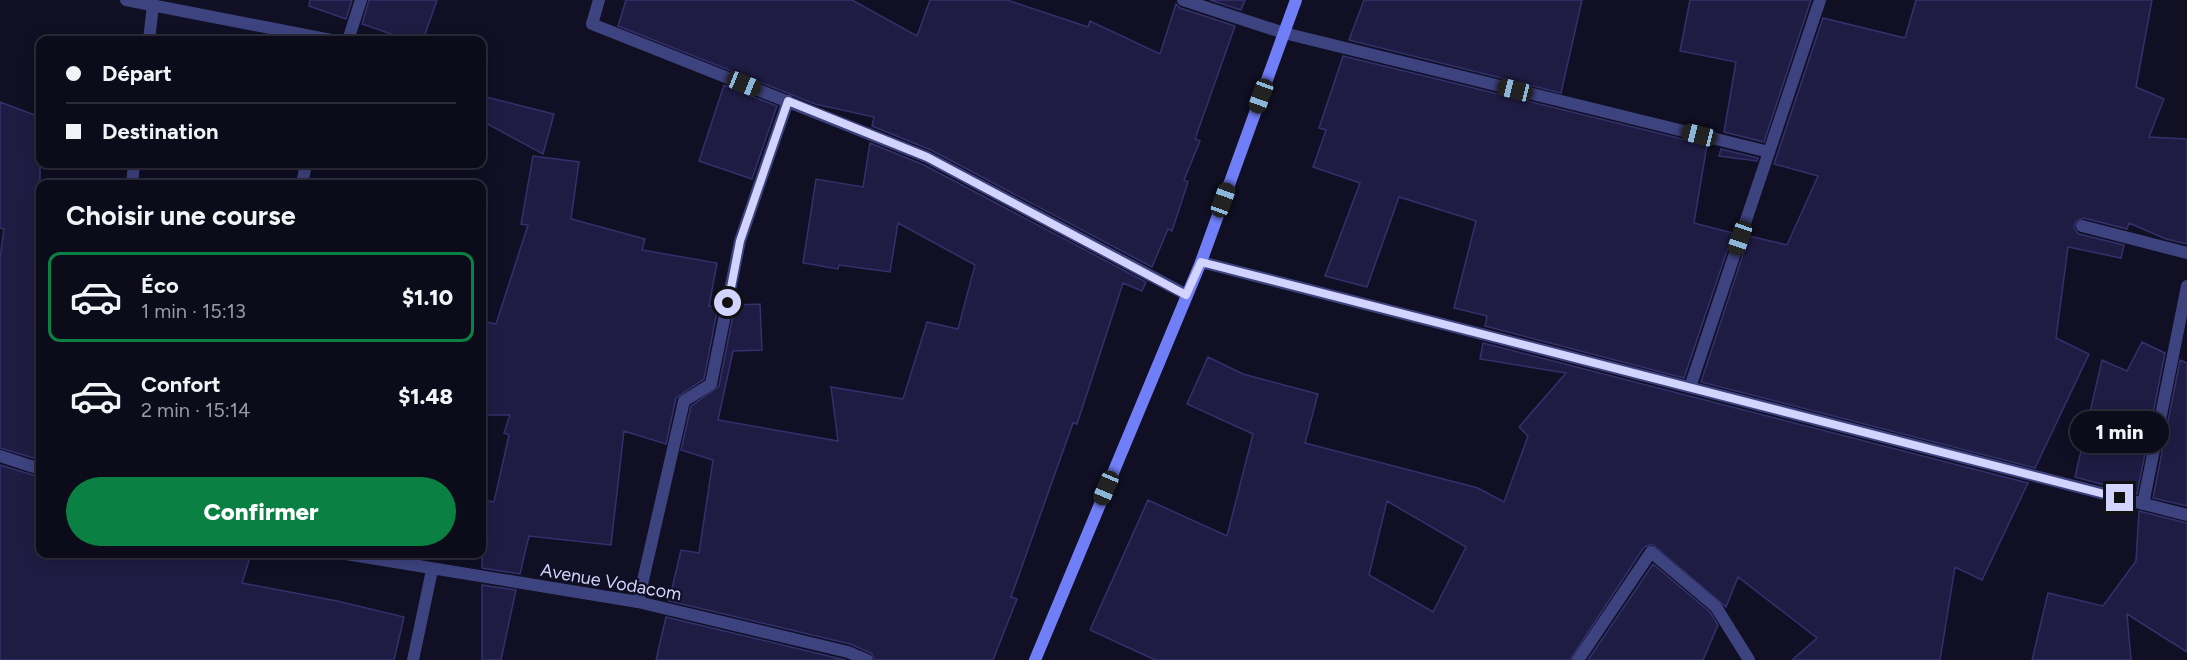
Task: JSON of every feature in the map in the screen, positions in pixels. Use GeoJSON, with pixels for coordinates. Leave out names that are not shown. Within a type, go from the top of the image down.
{"type":"FeatureCollection","features":[{"type":"Feature","properties":{"kind":"street"},"geometry":{"type":"LineString","coordinates":[[126,0],[311,36]]}},
{"type":"Feature","properties":{"kind":"street"},"geometry":{"type":"LineString","coordinates":[[349,36],[361,0]]}},
{"type":"Feature","properties":{"kind":"street"},"geometry":{"type":"LineString","coordinates":[[599,0],[592,24],[927,157],[1186,295]]}},
{"type":"Feature","properties":{"kind":"street"},"geometry":{"type":"LineString","coordinates":[[1183,0],[1284,33],[1769,152]]}},
{"type":"Feature","properties":{"kind":"street"},"geometry":{"type":"LineString","coordinates":[[1035,660],[1201,262],[1296,0]]}},
{"type":"Feature","properties":{"kind":"street"},"geometry":{"type":"LineString","coordinates":[[1689,387],[1820,0]]}},
{"type":"Feature","properties":{"kind":"street"},"geometry":{"type":"LineString","coordinates":[[149,36],[153,5]]}},
{"type":"Feature","properties":{"kind":"street"},"geometry":{"type":"LineString","coordinates":[[638,602],[684,401],[711,384],[740,241],[788,101]]}},
{"type":"Feature","properties":{"kind":"street"},"geometry":{"type":"LineString","coordinates":[[2082,226],[2187,253]]}},
{"type":"Feature","properties":{"kind":"street"},"geometry":{"type":"LineString","coordinates":[[1201,262],[2187,515]]}},
{"type":"Feature","properties":{"kind":"street"},"geometry":{"type":"LineString","coordinates":[[2143,504],[2187,286]]}},
{"type":"Feature","properties":{"kind":"street"},"geometry":{"type":"LineString","coordinates":[[0,456],[36,468]]}},
{"type":"Feature","properties":{"kind":"street"},"geometry":{"type":"LineString","coordinates":[[1578,660],[1651,552],[1716,607],[1749,660]]}},
{"type":"Feature","properties":{"kind":"street","name":"Avenue Vodacom"},"geometry":{"type":"LineString","coordinates":[[368,558],[638,602],[848,652],[867,660]]}},
{"type":"Feature","properties":{"kind":"street"},"geometry":{"type":"LineString","coordinates":[[413,660],[432,570]]}},
{"type":"Feature","properties":{"kind":"building"},"geometry":{"type":"Polygon","coordinates":[[[310,0],[352,0],[346,19],[309,6],[310,0]]]}},
{"type":"Feature","properties":{"kind":"building"},"geometry":{"type":"Polygon","coordinates":[[[369,0],[437,0],[424,36],[397,36],[362,24],[369,0]]]}},
{"type":"Feature","properties":{"kind":"building"},"geometry":{"type":"Polygon","coordinates":[[[626,0],[852,0],[917,36],[930,0],[1007,0],[1088,27],[1090,21],[1160,54],[1176,4],[1180,8],[1235,26],[1195,139],[1200,141],[1184,180],[1188,182],[1172,231],[1168,229],[1152,267],[931,150],[872,126],[874,117],[815,104],[618,26],[626,0]]]}},
{"type":"Feature","properties":{"kind":"building"},"geometry":{"type":"Polygon","coordinates":[[[1210,0],[1245,0],[1241,10],[1210,0]]]}},
{"type":"Feature","properties":{"kind":"building"},"geometry":{"type":"Polygon","coordinates":[[[1364,0],[1582,0],[1561,93],[1349,40],[1364,0]]]}},
{"type":"Feature","properties":{"kind":"building"},"geometry":{"type":"Polygon","coordinates":[[[1690,0],[1811,0],[1764,142],[1724,132],[1736,62],[1680,51],[1690,0]]]}},
{"type":"Feature","properties":{"kind":"building"},"geometry":{"type":"Polygon","coordinates":[[[1916,0],[2152,0],[2136,87],[2164,99],[2149,137],[2187,139],[2187,244],[2166,239],[2129,223],[2127,229],[2084,218],[2076,221],[2074,228],[2079,234],[2124,245],[2121,258],[2068,247],[2056,338],[2089,354],[2035,468],[1701,382],[1749,236],[1787,245],[1818,176],[1774,164],[1823,18],[1905,38],[1916,0]]]}},
{"type":"Feature","properties":{"kind":"building"},"geometry":{"type":"Polygon","coordinates":[[[1343,56],[1707,145],[1694,223],[1733,233],[1684,378],[1485,326],[1487,316],[1454,308],[1476,221],[1399,197],[1367,287],[1325,276],[1360,183],[1313,167],[1326,130],[1319,128],[1343,56]]]}},
{"type":"Feature","properties":{"kind":"building"},"geometry":{"type":"Polygon","coordinates":[[[724,85],[777,106],[752,179],[699,161],[724,85]]]}},
{"type":"Feature","properties":{"kind":"building"},"geometry":{"type":"Polygon","coordinates":[[[486,97],[554,114],[543,154],[486,123],[486,97]]]}},
{"type":"Feature","properties":{"kind":"building"},"geometry":{"type":"Polygon","coordinates":[[[0,102],[36,116],[36,168],[40,168],[40,180],[36,180],[36,459],[0,448],[0,258],[4,229],[0,228],[0,102]]]}},
{"type":"Feature","properties":{"kind":"building"},"geometry":{"type":"Polygon","coordinates":[[[870,143],[924,165],[1146,282],[1142,291],[1123,283],[1077,424],[1073,423],[1011,597],[1017,599],[993,660],[875,660],[871,653],[850,644],[669,601],[681,550],[699,553],[713,460],[681,450],[691,406],[719,386],[735,305],[760,304],[762,350],[733,351],[718,420],[838,441],[831,387],[903,399],[927,322],[958,329],[975,265],[898,223],[890,272],[839,265],[838,269],[803,263],[816,179],[863,187],[870,143]]]}},
{"type":"Feature","properties":{"kind":"building"},"geometry":{"type":"Polygon","coordinates":[[[1721,149],[1758,158],[1757,161],[1719,156],[1721,149]]]}},
{"type":"Feature","properties":{"kind":"building"},"geometry":{"type":"Polygon","coordinates":[[[533,156],[579,162],[571,219],[645,239],[642,250],[717,263],[709,306],[718,306],[704,379],[676,398],[666,444],[624,431],[611,545],[529,536],[520,574],[482,568],[482,558],[486,558],[486,501],[494,502],[509,435],[504,433],[510,415],[486,415],[486,322],[496,324],[528,225],[521,224],[533,156]]]}},
{"type":"Feature","properties":{"kind":"building"},"geometry":{"type":"Polygon","coordinates":[[[2142,342],[2165,353],[2137,494],[2075,477],[2102,360],[2127,371],[2142,342]]]}},
{"type":"Feature","properties":{"kind":"building"},"geometry":{"type":"Polygon","coordinates":[[[1483,343],[2028,483],[1982,580],[1955,567],[1940,660],[1792,660],[1817,638],[1738,577],[1726,607],[1652,544],[1644,547],[1570,660],[1155,660],[1090,630],[1148,500],[1227,536],[1253,434],[1187,404],[1208,357],[1243,374],[1318,394],[1305,443],[1478,488],[1504,502],[1528,436],[1519,427],[1566,373],[1480,359],[1483,343]],[[1387,501],[1369,575],[1433,612],[1466,547],[1387,501]]]}},
{"type":"Feature","properties":{"kind":"building"},"geometry":{"type":"Polygon","coordinates":[[[2180,360],[2187,363],[2187,506],[2153,498],[2180,360]]]}},
{"type":"Feature","properties":{"kind":"building"},"geometry":{"type":"Polygon","coordinates":[[[0,465],[36,476],[36,558],[250,558],[242,583],[337,601],[404,617],[394,660],[0,660],[0,465]]]}},
{"type":"Feature","properties":{"kind":"building"},"geometry":{"type":"Polygon","coordinates":[[[2139,511],[2187,523],[2187,652],[2127,614],[2131,660],[2032,660],[2048,593],[2103,606],[2136,561],[2139,511]]]}},
{"type":"Feature","properties":{"kind":"building"},"geometry":{"type":"Polygon","coordinates":[[[1653,564],[1710,612],[1718,625],[1703,660],[1588,660],[1653,564]]]}},
{"type":"Feature","properties":{"kind":"building"},"geometry":{"type":"Polygon","coordinates":[[[482,585],[516,590],[501,660],[482,660],[482,585]]]}},
{"type":"Feature","properties":{"kind":"building"},"geometry":{"type":"Polygon","coordinates":[[[666,617],[845,660],[656,660],[666,617]]]}},
{"type":"Feature","properties":{"kind":"route"},"geometry":{"type":"LineString","coordinates":[[728,303],[740,241],[788,101],[927,157],[1186,295],[1201,262],[2120,498]]}}]}
